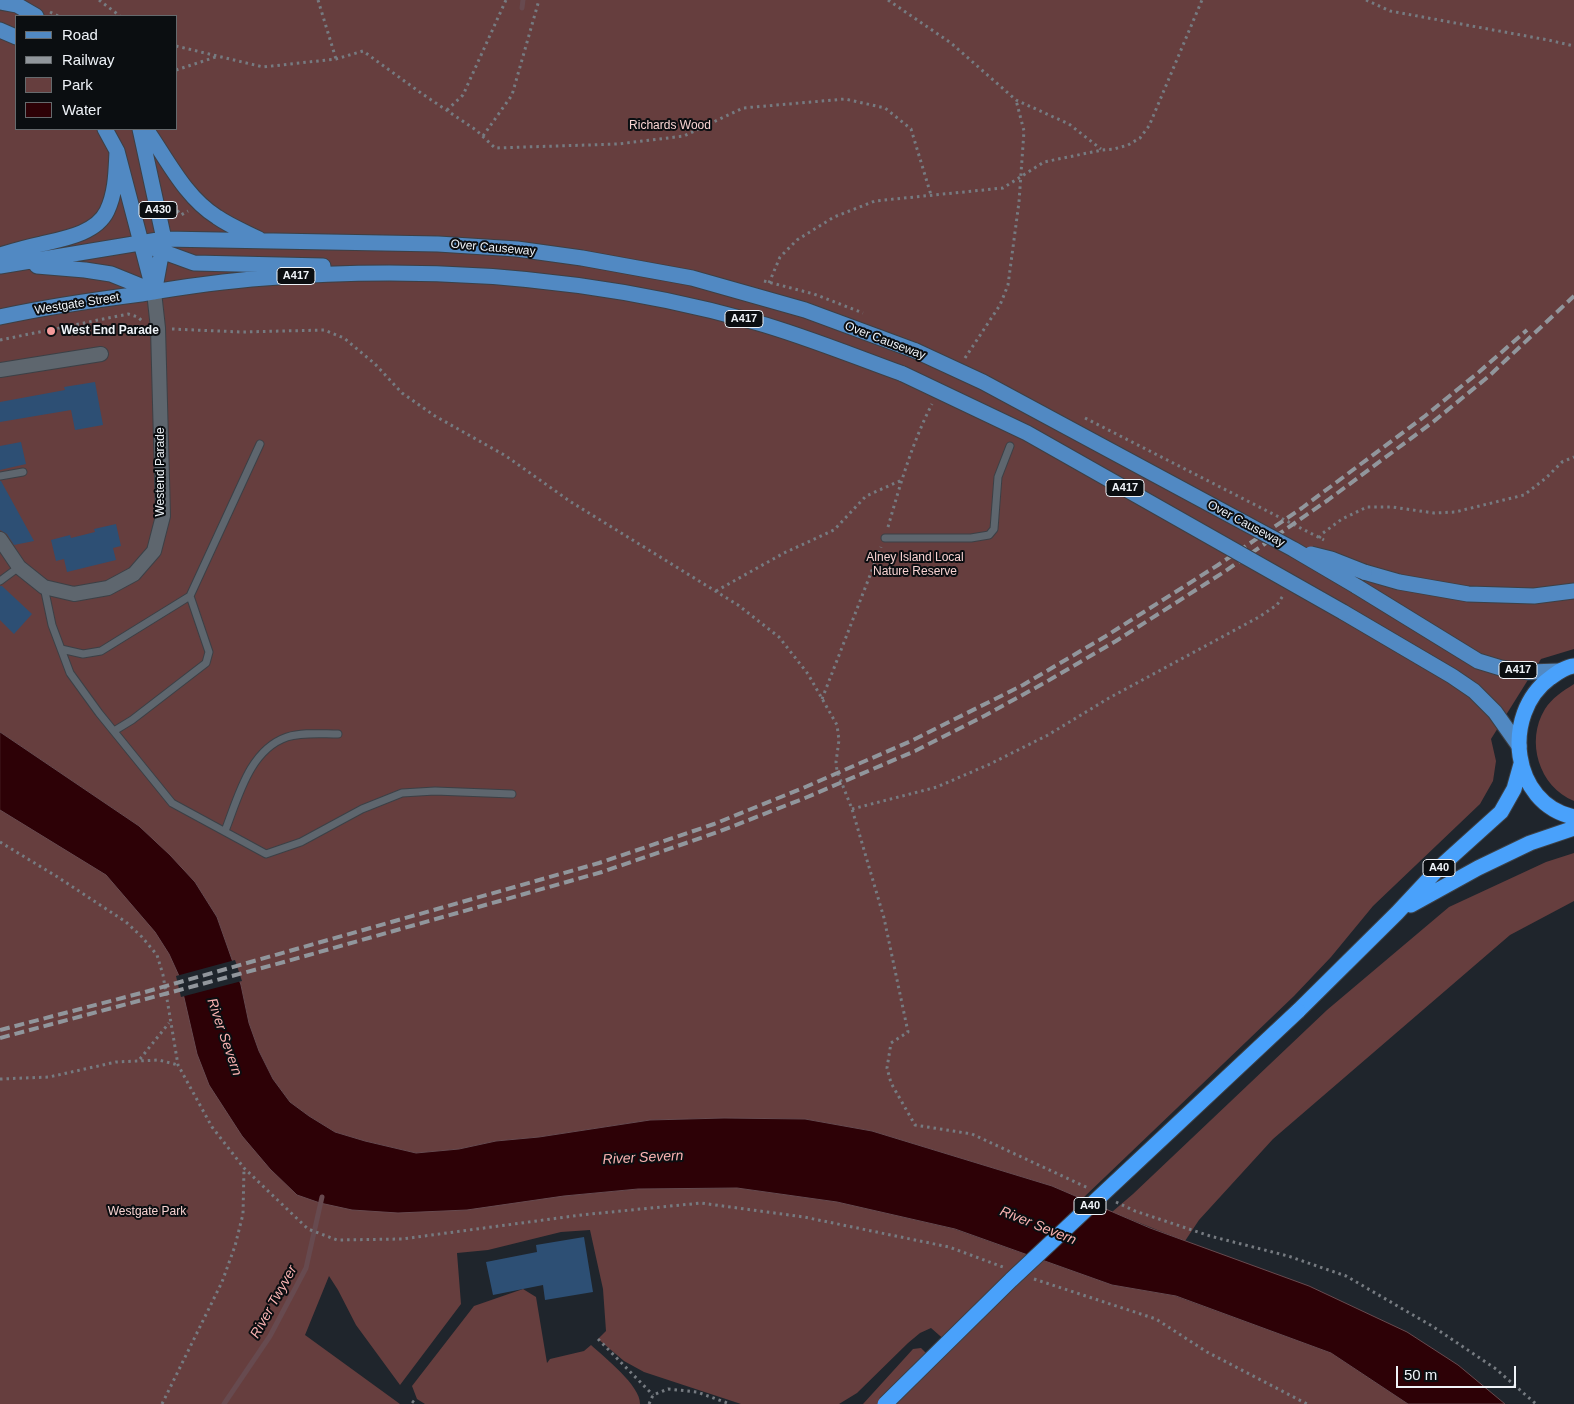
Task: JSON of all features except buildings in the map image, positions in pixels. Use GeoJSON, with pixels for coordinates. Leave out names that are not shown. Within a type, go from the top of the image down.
{"type":"FeatureCollection","features":[{"type":"Feature","properties":{"kind":"highway","name":"A40"},"geometry":{"type":"LineString","coordinates":[[1569,667],[1545,682],[1534,694],[1520,727],[1519,746],[1521,764],[1530,787],[1540,800],[1554,810],[1574,817]]}},
{"type":"Feature","properties":{"kind":"highway","name":"A40"},"geometry":{"type":"LineString","coordinates":[[885,1404],[1011,1280],[1298,1010],[1397,914],[1440,868],[1501,812],[1514,789],[1521,764]]}},
{"type":"Feature","properties":{"kind":"highway","name":"A40"},"geometry":{"type":"LineString","coordinates":[[1397,914],[1478,868],[1530,844],[1574,828]]}},
{"type":"Feature","properties":{"kind":"main road"},"geometry":{"type":"LineString","coordinates":[[0,2],[17,5],[34,15]]}},
{"type":"Feature","properties":{"kind":"main road"},"geometry":{"type":"LineString","coordinates":[[0,30],[15,37]]}},
{"type":"Feature","properties":{"kind":"main road","name":"A430"},"geometry":{"type":"LineString","coordinates":[[106,130],[117,151],[140,243]]}},
{"type":"Feature","properties":{"kind":"main road","name":"A430"},"geometry":{"type":"LineString","coordinates":[[140,130],[158,205],[163,246],[154,292]]}},
{"type":"Feature","properties":{"kind":"main road","name":"A430"},"geometry":{"type":"LineString","coordinates":[[147,130],[185,188],[194,197],[216,217],[262,240]]}},
{"type":"Feature","properties":{"kind":"main road"},"geometry":{"type":"LineString","coordinates":[[1,262],[40,244],[70,238],[99,221],[106,213],[112,197],[117,151]]}},
{"type":"Feature","properties":{"kind":"main road","name":"Over Causeway"},"geometry":{"type":"LineString","coordinates":[[140,243],[163,246],[262,240],[438,244],[516,249],[582,258],[692,278],[805,310],[916,351],[982,382],[1293,549],[1478,661],[1501,668],[1528,672],[1569,667]]}},
{"type":"Feature","properties":{"kind":"main road"},"geometry":{"type":"LineString","coordinates":[[140,243],[154,292]]}},
{"type":"Feature","properties":{"kind":"main road","name":"A417"},"geometry":{"type":"LineString","coordinates":[[1,262],[140,243]]}},
{"type":"Feature","properties":{"kind":"main road","name":"A417"},"geometry":{"type":"LineString","coordinates":[[163,246],[194,264],[356,266],[388,273]]}},
{"type":"Feature","properties":{"kind":"main road","name":"A417"},"geometry":{"type":"LineString","coordinates":[[1,262],[111,274],[154,292]]}},
{"type":"Feature","properties":{"kind":"main road","name":"Over Causeway"},"geometry":{"type":"LineString","coordinates":[[154,292],[264,278],[388,273],[438,273],[530,279],[659,300],[754,322],[801,336],[903,374],[1027,433],[1343,612],[1452,676],[1474,692],[1495,712],[1519,746]]}},
{"type":"Feature","properties":{"kind":"main road","name":"Westgate Street"},"geometry":{"type":"LineString","coordinates":[[0,318],[69,304],[154,292]]}},
{"type":"Feature","properties":{"kind":"main road"},"geometry":{"type":"LineString","coordinates":[[754,322],[763,298]]}},
{"type":"Feature","properties":{"kind":"main road"},"geometry":{"type":"LineString","coordinates":[[1293,549],[1399,582],[1468,594],[1534,596],[1574,591]]}},
{"type":"Feature","properties":{"kind":"street","name":"Westend Parade"},"geometry":{"type":"LineString","coordinates":[[0,539],[20,567],[44,587],[74,594],[108,588],[134,574],[154,550],[163,516],[158,328],[154,292]]}},
{"type":"Feature","properties":{"kind":"street"},"geometry":{"type":"LineString","coordinates":[[0,370],[101,354]]}},
{"type":"Feature","properties":{"kind":"lane"},"geometry":{"type":"LineString","coordinates":[[61,649],[83,654],[102,651],[190,596],[260,444]]}},
{"type":"Feature","properties":{"kind":"lane"},"geometry":{"type":"LineString","coordinates":[[885,538],[971,538],[989,535],[994,529],[998,477],[1010,446]]}},
{"type":"Feature","properties":{"kind":"lane"},"geometry":{"type":"LineString","coordinates":[[0,476],[23,472]]}},
{"type":"Feature","properties":{"kind":"lane"},"geometry":{"type":"LineString","coordinates":[[0,581],[20,567]]}},
{"type":"Feature","properties":{"kind":"lane"},"geometry":{"type":"LineString","coordinates":[[44,587],[52,625],[70,673],[172,803],[266,854],[301,842],[362,809],[402,793],[435,791],[512,794]]}},
{"type":"Feature","properties":{"kind":"lane"},"geometry":{"type":"LineString","coordinates":[[114,731],[132,720],[206,663],[209,652],[190,596]]}},
{"type":"Feature","properties":{"kind":"lane"},"geometry":{"type":"LineString","coordinates":[[225,832],[251,767],[268,747],[286,737],[308,733],[338,734]]}},
{"type":"Feature","properties":{"kind":"path"},"geometry":{"type":"LineString","coordinates":[[99,0],[119,15]]}},
{"type":"Feature","properties":{"kind":"path"},"geometry":{"type":"LineString","coordinates":[[318,0],[336,59]]}},
{"type":"Feature","properties":{"kind":"path"},"geometry":{"type":"LineString","coordinates":[[447,110],[463,95],[506,0]]}},
{"type":"Feature","properties":{"kind":"path"},"geometry":{"type":"LineString","coordinates":[[482,136],[512,95],[539,0]]}},
{"type":"Feature","properties":{"kind":"path"},"geometry":{"type":"LineString","coordinates":[[888,0],[951,43],[1016,100],[1069,124],[1102,150]]}},
{"type":"Feature","properties":{"kind":"path"},"geometry":{"type":"LineString","coordinates":[[763,298],[780,257],[797,240],[834,218],[875,201],[1003,188],[1044,162],[1114,149],[1128,145],[1140,138],[1149,126],[1202,0]]}},
{"type":"Feature","properties":{"kind":"path"},"geometry":{"type":"LineString","coordinates":[[1366,0],[1390,11],[1574,46]]}},
{"type":"Feature","properties":{"kind":"path"},"geometry":{"type":"LineString","coordinates":[[178,46],[263,67],[336,59],[363,51],[476,130],[494,148],[618,144],[684,136],[743,108],[845,98],[885,108],[911,129],[931,195]]}},
{"type":"Feature","properties":{"kind":"path"},"geometry":{"type":"LineString","coordinates":[[178,69],[219,56]]}},
{"type":"Feature","properties":{"kind":"path"},"geometry":{"type":"LineString","coordinates":[[961,365],[1000,305],[1008,285],[1016,230],[1024,131],[1016,100]]}},
{"type":"Feature","properties":{"kind":"path"},"geometry":{"type":"LineString","coordinates":[[0,340],[128,314],[138,317],[146,325],[158,328],[189,331],[324,330],[344,338],[375,364],[402,393],[435,416],[506,456],[571,502],[738,605],[779,637],[808,674],[837,725],[839,740],[836,762],[837,771],[852,809],[937,787],[990,764],[1259,617],[1277,605],[1288,589]]}},
{"type":"Feature","properties":{"kind":"path"},"geometry":{"type":"LineString","coordinates":[[958,354],[966,358]]}},
{"type":"Feature","properties":{"kind":"path"},"geometry":{"type":"LineString","coordinates":[[822,700],[885,538],[917,437],[937,396]]}},
{"type":"Feature","properties":{"kind":"path"},"geometry":{"type":"LineString","coordinates":[[1078,414],[1326,541]]}},
{"type":"Feature","properties":{"kind":"path"},"geometry":{"type":"LineString","coordinates":[[1318,541],[1323,533],[1342,519],[1367,507],[1392,507],[1434,513],[1455,512],[1524,495],[1562,462],[1574,457]]}},
{"type":"Feature","properties":{"kind":"path"},"geometry":{"type":"LineString","coordinates":[[715,591],[784,553],[834,530],[866,496],[902,480]]}},
{"type":"Feature","properties":{"kind":"path"},"geometry":{"type":"LineString","coordinates":[[0,842],[118,917],[142,937],[157,955],[163,975],[178,1065],[212,1127],[244,1168],[308,1229],[317,1233],[337,1240],[402,1239],[580,1215],[701,1203],[804,1217],[949,1247],[1004,1267]]}},
{"type":"Feature","properties":{"kind":"path"},"geometry":{"type":"LineString","coordinates":[[140,1060],[170,1023]]}},
{"type":"Feature","properties":{"kind":"path"},"geometry":{"type":"LineString","coordinates":[[0,1078],[49,1077],[116,1062],[140,1060],[159,1060],[178,1065]]}},
{"type":"Feature","properties":{"kind":"path"},"geometry":{"type":"LineString","coordinates":[[162,1404],[222,1282],[243,1214],[244,1168]]}},
{"type":"Feature","properties":{"kind":"path"},"geometry":{"type":"LineString","coordinates":[[1031,1277],[1156,1319],[1207,1352],[1307,1404]]}},
{"type":"Feature","properties":{"kind":"path"},"geometry":{"type":"LineString","coordinates":[[598,1339],[653,1395]]}},
{"type":"Feature","properties":{"kind":"path"},"geometry":{"type":"LineString","coordinates":[[649,1404],[653,1395],[668,1389],[697,1392],[730,1404]]}},
{"type":"Feature","properties":{"kind":"path"},"geometry":{"type":"LineString","coordinates":[[412,1401],[416,1404]]}},
{"type":"Feature","properties":{"kind":"green space","name":"Alney Island Local Nature Reserve"},"geometry":{"type":"Polygon","coordinates":[[[0,0],[1574,0],[1574,649],[1541,659],[1491,739],[1496,761],[1493,781],[1480,804],[1373,906],[1331,957],[1294,996],[1082,1199],[1052,1186],[872,1131],[805,1119],[724,1118],[650,1120],[539,1137],[496,1141],[459,1149],[416,1153],[335,1132],[290,1102],[273,1079],[259,1051],[249,1023],[241,985],[217,917],[195,882],[139,826],[0,732],[0,0]]]}},
{"type":"Feature","properties":{"kind":"green space"},"geometry":{"type":"Polygon","coordinates":[[[1574,684],[1574,801],[1552,785],[1544,774],[1536,748],[1536,735],[1545,709],[1554,698],[1574,684]]]}},
{"type":"Feature","properties":{"kind":"green space","name":"Westgate Park"},"geometry":{"type":"Polygon","coordinates":[[[0,777],[141,870],[259,1116],[564,1196],[638,1189],[737,1188],[837,1202],[954,1229],[1112,1285],[1175,1296],[1331,1353],[1408,1404],[863,1404],[913,1349],[921,1348],[931,1358],[947,1342],[931,1328],[920,1333],[857,1393],[839,1404],[741,1404],[644,1372],[624,1361],[598,1339],[606,1331],[603,1289],[590,1230],[561,1232],[488,1250],[457,1253],[461,1304],[400,1385],[356,1325],[329,1276],[305,1335],[400,1404],[0,1404],[0,777]]]}},
{"type":"Feature","properties":{"kind":"green space"},"geometry":{"type":"Polygon","coordinates":[[[1574,853],[1574,901],[1510,935],[1273,1139],[1199,1220],[1185,1241],[1112,1212],[1327,1010],[1449,907],[1546,862],[1574,853]]]}},
{"type":"Feature","properties":{"kind":"green space"},"geometry":{"type":"Polygon","coordinates":[[[523,1289],[536,1297],[547,1363],[550,1359],[584,1351],[591,1345],[635,1389],[640,1404],[425,1404],[417,1399],[412,1386],[474,1306],[523,1289]]]}},
{"type":"Feature","properties":{"kind":"water","name":"River Severn"},"geometry":{"type":"Polygon","coordinates":[[[0,732],[139,826],[195,882],[217,917],[241,985],[249,1023],[259,1051],[273,1079],[290,1102],[335,1132],[416,1153],[459,1149],[496,1141],[539,1137],[650,1120],[724,1118],[805,1119],[872,1131],[1052,1186],[1150,1228],[1309,1286],[1407,1332],[1458,1365],[1505,1404],[1408,1404],[1331,1353],[1176,1296],[1112,1285],[955,1229],[837,1202],[737,1188],[638,1189],[564,1196],[467,1210],[398,1213],[352,1210],[320,1203],[297,1195],[270,1169],[242,1136],[209,1085],[197,1054],[179,976],[169,954],[155,932],[106,875],[0,810],[0,732]]]}},
{"type":"Feature","properties":{"kind":"pier"},"geometry":{"type":"Polygon","coordinates":[[[235,960],[242,981],[181,997],[176,976],[235,960]]]}},
{"type":"Feature","properties":{"kind":"waterway"},"geometry":{"type":"LineString","coordinates":[[522,8],[523,0]]}},
{"type":"Feature","properties":{"kind":"waterway","name":"River Twyver"},"geometry":{"type":"LineString","coordinates":[[224,1404],[270,1336],[306,1268],[322,1197]]}},
{"type":"Feature","properties":{"kind":"railway"},"geometry":{"type":"LineString","coordinates":[[0,1038],[284,962],[602,872],[718,832],[805,798],[915,751],[1046,682],[1116,641],[1224,572],[1328,500],[1433,422],[1489,376],[1574,296]]}},
{"type":"Feature","properties":{"kind":"railway"},"geometry":{"type":"LineString","coordinates":[[0,1030],[145,992],[599,863],[714,824],[911,741],[1023,685],[1106,636],[1218,565],[1302,508],[1425,416],[1527,330]]}},
{"type":"Feature","properties":{"kind":"place","name":"West End Parade"},"geometry":{"type":"Point","coordinates":[51,331]}},
{"type":"Feature","properties":{"kind":"park label","name":"Richards Wood"},"geometry":{"type":"Point","coordinates":[670,126]}}]}
